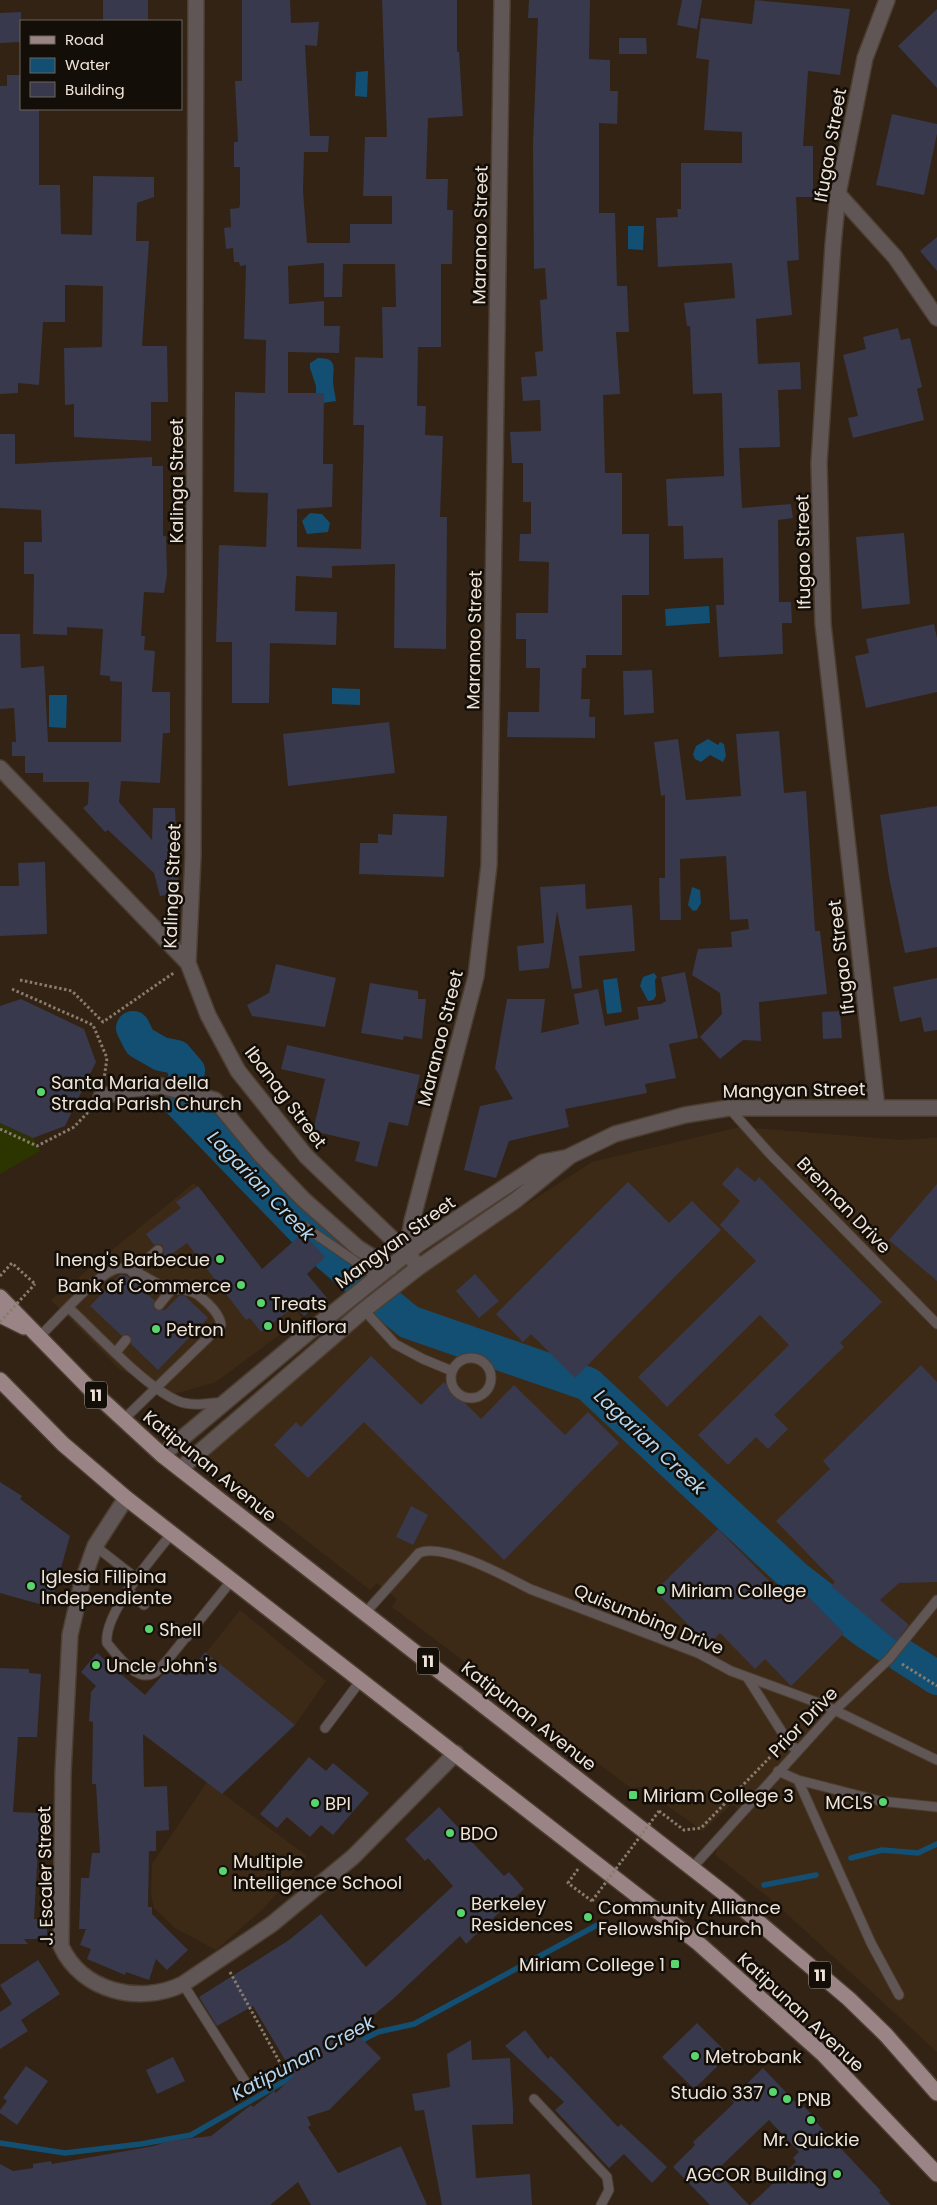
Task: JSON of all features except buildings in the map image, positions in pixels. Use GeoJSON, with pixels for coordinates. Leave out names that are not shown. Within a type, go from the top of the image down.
{"type":"FeatureCollection","features":[{"type":"Feature","properties":{"kind":"main road","name":"Katipunan Avenue"},"geometry":{"type":"LineString","coordinates":[[0,1297],[123,1420],[162,1455],[366,1612],[692,1868],[848,1999],[886,2035],[937,2093]]}},
{"type":"Feature","properties":{"kind":"main road"},"geometry":{"type":"LineString","coordinates":[[0,1315],[37,1334]]}},
{"type":"Feature","properties":{"kind":"main road","name":"Katipunan Avenue"},"geometry":{"type":"LineString","coordinates":[[0,1380],[63,1444],[126,1498],[697,1942],[824,2055],[937,2174]]}},
{"type":"Feature","properties":{"kind":"street","name":"Kalinga Street"},"geometry":{"type":"LineString","coordinates":[[188,963],[194,846],[196,0]]}},
{"type":"Feature","properties":{"kind":"street","name":"Maranao Street"},"geometry":{"type":"LineString","coordinates":[[407,1254],[412,1221],[476,976],[489,865],[502,0]]}},
{"type":"Feature","properties":{"kind":"street","name":"Ifugao Street"},"geometry":{"type":"LineString","coordinates":[[877,1108],[823,624],[819,463],[832,245],[838,194],[865,58],[887,0]]}},
{"type":"Feature","properties":{"kind":"street"},"geometry":{"type":"LineString","coordinates":[[838,194],[895,257],[937,318]]}},
{"type":"Feature","properties":{"kind":"street","name":"Ibanag Street"},"geometry":{"type":"LineString","coordinates":[[0,768],[188,963],[208,1015],[238,1071],[306,1156],[407,1254]]}},
{"type":"Feature","properties":{"kind":"street"},"geometry":{"type":"LineString","coordinates":[[101,1097],[125,1090],[161,1086],[215,1100],[260,1154],[303,1199],[384,1273]]}},
{"type":"Feature","properties":{"kind":"street","name":"Mangyan Street"},"geometry":{"type":"LineString","coordinates":[[180,1469],[364,1310],[419,1267],[523,1194],[570,1156],[615,1134],[685,1115],[729,1108],[937,1108]]}},
{"type":"Feature","properties":{"kind":"street","name":"Mangyan Street"},"geometry":{"type":"LineString","coordinates":[[162,1455],[407,1254],[543,1162],[570,1156]]}},
{"type":"Feature","properties":{"kind":"street"},"geometry":{"type":"LineString","coordinates":[[407,1254],[419,1267]]}},
{"type":"Feature","properties":{"kind":"street","name":"J. Escaler Street"},"geometry":{"type":"LineString","coordinates":[[126,1498],[95,1546],[82,1582],[70,1635],[63,1773],[61,1946],[75,1969],[90,1980],[119,1993],[152,1995],[167,1992],[183,1984],[272,1924],[353,1857],[456,1753]]}},
{"type":"Feature","properties":{"kind":"lane","name":"Brennan Drive"},"geometry":{"type":"LineString","coordinates":[[729,1108],[771,1155],[937,1324]]}},
{"type":"Feature","properties":{"kind":"lane"},"geometry":{"type":"LineString","coordinates":[[305,1227],[384,1273]]}},
{"type":"Feature","properties":{"kind":"lane"},"geometry":{"type":"LineString","coordinates":[[132,1272],[158,1250]]}},
{"type":"Feature","properties":{"kind":"lane"},"geometry":{"type":"LineString","coordinates":[[37,1334],[69,1308],[100,1277],[121,1268],[172,1289],[182,1289],[198,1295],[216,1314],[221,1325],[123,1420]]}},
{"type":"Feature","properties":{"kind":"lane"},"geometry":{"type":"LineString","coordinates":[[159,1305],[172,1289]]}},
{"type":"Feature","properties":{"kind":"lane"},"geometry":{"type":"LineString","coordinates":[[69,1308],[156,1388],[178,1402],[196,1404],[225,1402]]}},
{"type":"Feature","properties":{"kind":"lane"},"geometry":{"type":"LineString","coordinates":[[364,1310],[395,1344],[423,1359],[452,1371]]}},
{"type":"Feature","properties":{"kind":"lane"},"geometry":{"type":"LineString","coordinates":[[116,1352],[126,1340]]}},
{"type":"Feature","properties":{"kind":"lane"},"geometry":{"type":"LineString","coordinates":[[477,1359],[488,1369],[489,1384],[479,1396],[464,1396],[453,1386],[452,1371],[462,1360],[477,1359]]}},
{"type":"Feature","properties":{"kind":"lane"},"geometry":{"type":"LineString","coordinates":[[172,1533],[136,1578],[114,1614],[106,1635],[107,1643],[131,1668],[144,1675],[152,1674],[166,1663],[232,1580]]}},
{"type":"Feature","properties":{"kind":"lane"},"geometry":{"type":"LineString","coordinates":[[95,1546],[136,1578]]}},
{"type":"Feature","properties":{"kind":"lane","name":"Quisumbing Drive"},"geometry":{"type":"LineString","coordinates":[[366,1612],[419,1553],[430,1550],[482,1566],[530,1589],[689,1650],[731,1672],[835,1710],[937,1760]]}},
{"type":"Feature","properties":{"kind":"lane"},"geometry":{"type":"LineString","coordinates":[[129,1592],[144,1605]]}},
{"type":"Feature","properties":{"kind":"lane","name":"Prior Drive"},"geometry":{"type":"LineString","coordinates":[[692,1868],[835,1710],[889,1659],[937,1600]]}},
{"type":"Feature","properties":{"kind":"lane"},"geometry":{"type":"LineString","coordinates":[[175,1628],[186,1637]]}},
{"type":"Feature","properties":{"kind":"lane"},"geometry":{"type":"LineString","coordinates":[[747,1677],[787,1740],[797,1752]]}},
{"type":"Feature","properties":{"kind":"lane"},"geometry":{"type":"LineString","coordinates":[[325,1728],[361,1680]]}},
{"type":"Feature","properties":{"kind":"lane"},"geometry":{"type":"LineString","coordinates":[[778,1771],[798,1780],[880,1801],[937,1807]]}},
{"type":"Feature","properties":{"kind":"lane"},"geometry":{"type":"LineString","coordinates":[[798,1780],[871,1943],[899,1995]]}},
{"type":"Feature","properties":{"kind":"lane"},"geometry":{"type":"LineString","coordinates":[[183,1984],[248,2086]]}},
{"type":"Feature","properties":{"kind":"lane"},"geometry":{"type":"LineString","coordinates":[[534,2099],[607,2177],[609,2190],[601,2205]]}},
{"type":"Feature","properties":{"kind":"path"},"geometry":{"type":"LineString","coordinates":[[20,980],[72,991],[103,1022],[188,963]]}},
{"type":"Feature","properties":{"kind":"path"},"geometry":{"type":"LineString","coordinates":[[0,1129],[37,1146],[74,1127],[101,1097],[107,1058],[93,1025],[12,989]]}},
{"type":"Feature","properties":{"kind":"path"},"geometry":{"type":"LineString","coordinates":[[0,1276],[12,1263],[35,1284],[0,1322]]}},
{"type":"Feature","properties":{"kind":"path"},"geometry":{"type":"LineString","coordinates":[[568,1883],[592,1901],[659,1811],[684,1830],[700,1828]]}},
{"type":"Feature","properties":{"kind":"path"},"geometry":{"type":"LineString","coordinates":[[222,1959],[254,2012],[284,2070]]}},
{"type":"Feature","properties":{"kind":"shaded area","name":"Miriam College"},"geometry":{"type":"Polygon","coordinates":[[[740,1127],[902,1140],[937,1138],[937,2052],[774,1902],[715,1855],[719,1843],[746,1817],[732,1804],[703,1831],[641,1787],[631,1788],[392,1607],[397,1599],[377,1583],[370,1590],[202,1459],[334,1342],[423,1271],[592,1162],[740,1127]]]}},
{"type":"Feature","properties":{"kind":"shaded area"},"geometry":{"type":"Polygon","coordinates":[[[194,1183],[302,1318],[216,1382],[174,1394],[119,1369],[51,1300],[194,1183]]]}},
{"type":"Feature","properties":{"kind":"shaded area"},"geometry":{"type":"Polygon","coordinates":[[[240,1610],[326,1681],[295,1725],[222,1793],[307,1856],[264,1908],[216,1950],[175,1928],[154,1908],[151,1895],[152,1864],[207,1782],[142,1734],[240,1610]]]}},
{"type":"Feature","properties":{"kind":"green space"},"geometry":{"type":"Polygon","coordinates":[[[0,1123],[33,1138],[40,1151],[0,1174],[0,1123]]]}},
{"type":"Feature","properties":{"kind":"water"},"geometry":{"type":"Polygon","coordinates":[[[368,71],[367,97],[355,96],[356,72],[368,71]]]}},
{"type":"Feature","properties":{"kind":"water"},"geometry":{"type":"Polygon","coordinates":[[[628,226],[644,226],[643,250],[628,249],[628,226]]]}},
{"type":"Feature","properties":{"kind":"water"},"geometry":{"type":"Polygon","coordinates":[[[318,358],[328,359],[333,363],[336,401],[316,404],[316,386],[310,363],[318,358]]]}},
{"type":"Feature","properties":{"kind":"water"},"geometry":{"type":"Polygon","coordinates":[[[310,513],[322,514],[330,523],[328,532],[307,534],[302,521],[310,513]]]}},
{"type":"Feature","properties":{"kind":"water"},"geometry":{"type":"Polygon","coordinates":[[[709,606],[710,623],[666,626],[665,609],[709,606]]]}},
{"type":"Feature","properties":{"kind":"water"},"geometry":{"type":"Polygon","coordinates":[[[332,688],[360,689],[360,705],[332,704],[332,688]]]}},
{"type":"Feature","properties":{"kind":"water"},"geometry":{"type":"Polygon","coordinates":[[[49,695],[67,695],[66,728],[49,727],[49,695]]]}},
{"type":"Feature","properties":{"kind":"water"},"geometry":{"type":"Polygon","coordinates":[[[708,739],[718,745],[720,742],[724,744],[726,756],[723,762],[710,755],[701,762],[695,759],[693,754],[696,746],[708,739]]]}},
{"type":"Feature","properties":{"kind":"water"},"geometry":{"type":"Polygon","coordinates":[[[692,887],[700,890],[701,903],[697,910],[693,911],[688,905],[692,887]]]}},
{"type":"Feature","properties":{"kind":"water"},"geometry":{"type":"Polygon","coordinates":[[[654,973],[657,977],[655,980],[656,996],[653,1000],[648,1001],[640,986],[643,977],[654,973]]]}},
{"type":"Feature","properties":{"kind":"water"},"geometry":{"type":"Polygon","coordinates":[[[617,978],[622,1012],[607,1014],[603,980],[617,978]]]}},
{"type":"Feature","properties":{"kind":"waterway","name":"Lagarian Creek"},"geometry":{"type":"LineString","coordinates":[[133,1028],[140,1042],[161,1054],[176,1057],[188,1071],[177,1099],[324,1251],[358,1280]]}},
{"type":"Feature","properties":{"kind":"waterway","name":"Lagarian Creek"},"geometry":{"type":"LineString","coordinates":[[381,1299],[409,1322],[588,1384],[796,1578],[886,1645]]}},
{"type":"Feature","properties":{"kind":"waterway","name":"Lagarian Creek"},"geometry":{"type":"LineString","coordinates":[[901,1655],[937,1678]]}},
{"type":"Feature","properties":{"kind":"waterway","name":"Katipunan Creek"},"geometry":{"type":"LineString","coordinates":[[851,1858],[882,1850],[918,1853],[937,1844]]}},
{"type":"Feature","properties":{"kind":"waterway","name":"Katipunan Creek"},"geometry":{"type":"LineString","coordinates":[[764,1885],[816,1875]]}},
{"type":"Feature","properties":{"kind":"waterway","name":"Katipunan Creek"},"geometry":{"type":"LineString","coordinates":[[356,2043],[378,2032],[414,2024],[601,1923]]}},
{"type":"Feature","properties":{"kind":"waterway","name":"Katipunan Creek"},"geometry":{"type":"LineString","coordinates":[[0,2143],[65,2153],[141,2144],[191,2135],[297,2074]]}},
{"type":"Feature","properties":{"kind":"place","name":"Santa Maria della Strada Parish Church"},"geometry":{"type":"Point","coordinates":[41,1092]}},
{"type":"Feature","properties":{"kind":"place","name":"Ineng's Barbecue"},"geometry":{"type":"Point","coordinates":[220,1259]}},
{"type":"Feature","properties":{"kind":"place","name":"Bank of Commerce"},"geometry":{"type":"Point","coordinates":[241,1285]}},
{"type":"Feature","properties":{"kind":"place","name":"Treats"},"geometry":{"type":"Point","coordinates":[261,1303]}},
{"type":"Feature","properties":{"kind":"place","name":"Uniflora"},"geometry":{"type":"Point","coordinates":[268,1326]}},
{"type":"Feature","properties":{"kind":"place","name":"Petron"},"geometry":{"type":"Point","coordinates":[156,1329]}},
{"type":"Feature","properties":{"kind":"place","name":"Iglesia Filipina Independiente"},"geometry":{"type":"Point","coordinates":[31,1586]}},
{"type":"Feature","properties":{"kind":"place","name":"Miriam College"},"geometry":{"type":"Point","coordinates":[661,1590]}},
{"type":"Feature","properties":{"kind":"place","name":"Shell"},"geometry":{"type":"Point","coordinates":[149,1629]}},
{"type":"Feature","properties":{"kind":"place","name":"Uncle John's"},"geometry":{"type":"Point","coordinates":[96,1665]}},
{"type":"Feature","properties":{"kind":"place","name":"Miriam College 3"},"geometry":{"type":"Point","coordinates":[633,1795]}},
{"type":"Feature","properties":{"kind":"place","name":"MCLS"},"geometry":{"type":"Point","coordinates":[883,1802]}},
{"type":"Feature","properties":{"kind":"place","name":"BPI"},"geometry":{"type":"Point","coordinates":[315,1803]}},
{"type":"Feature","properties":{"kind":"place","name":"BDO"},"geometry":{"type":"Point","coordinates":[450,1833]}},
{"type":"Feature","properties":{"kind":"place","name":"Multiple Intelligence School"},"geometry":{"type":"Point","coordinates":[223,1871]}},
{"type":"Feature","properties":{"kind":"place","name":"Berkeley Residences"},"geometry":{"type":"Point","coordinates":[461,1913]}},
{"type":"Feature","properties":{"kind":"place","name":"Community Alliance Fellowship Church"},"geometry":{"type":"Point","coordinates":[588,1917]}},
{"type":"Feature","properties":{"kind":"place","name":"Miriam College 1"},"geometry":{"type":"Point","coordinates":[675,1964]}},
{"type":"Feature","properties":{"kind":"place","name":"Metrobank"},"geometry":{"type":"Point","coordinates":[695,2056]}},
{"type":"Feature","properties":{"kind":"place","name":"Studio 337"},"geometry":{"type":"Point","coordinates":[773,2092]}},
{"type":"Feature","properties":{"kind":"place","name":"PNB"},"geometry":{"type":"Point","coordinates":[787,2099]}},
{"type":"Feature","properties":{"kind":"place","name":"Mr. Quickie"},"geometry":{"type":"Point","coordinates":[811,2120]}},
{"type":"Feature","properties":{"kind":"place","name":"AGCOR Building"},"geometry":{"type":"Point","coordinates":[837,2174]}}]}
